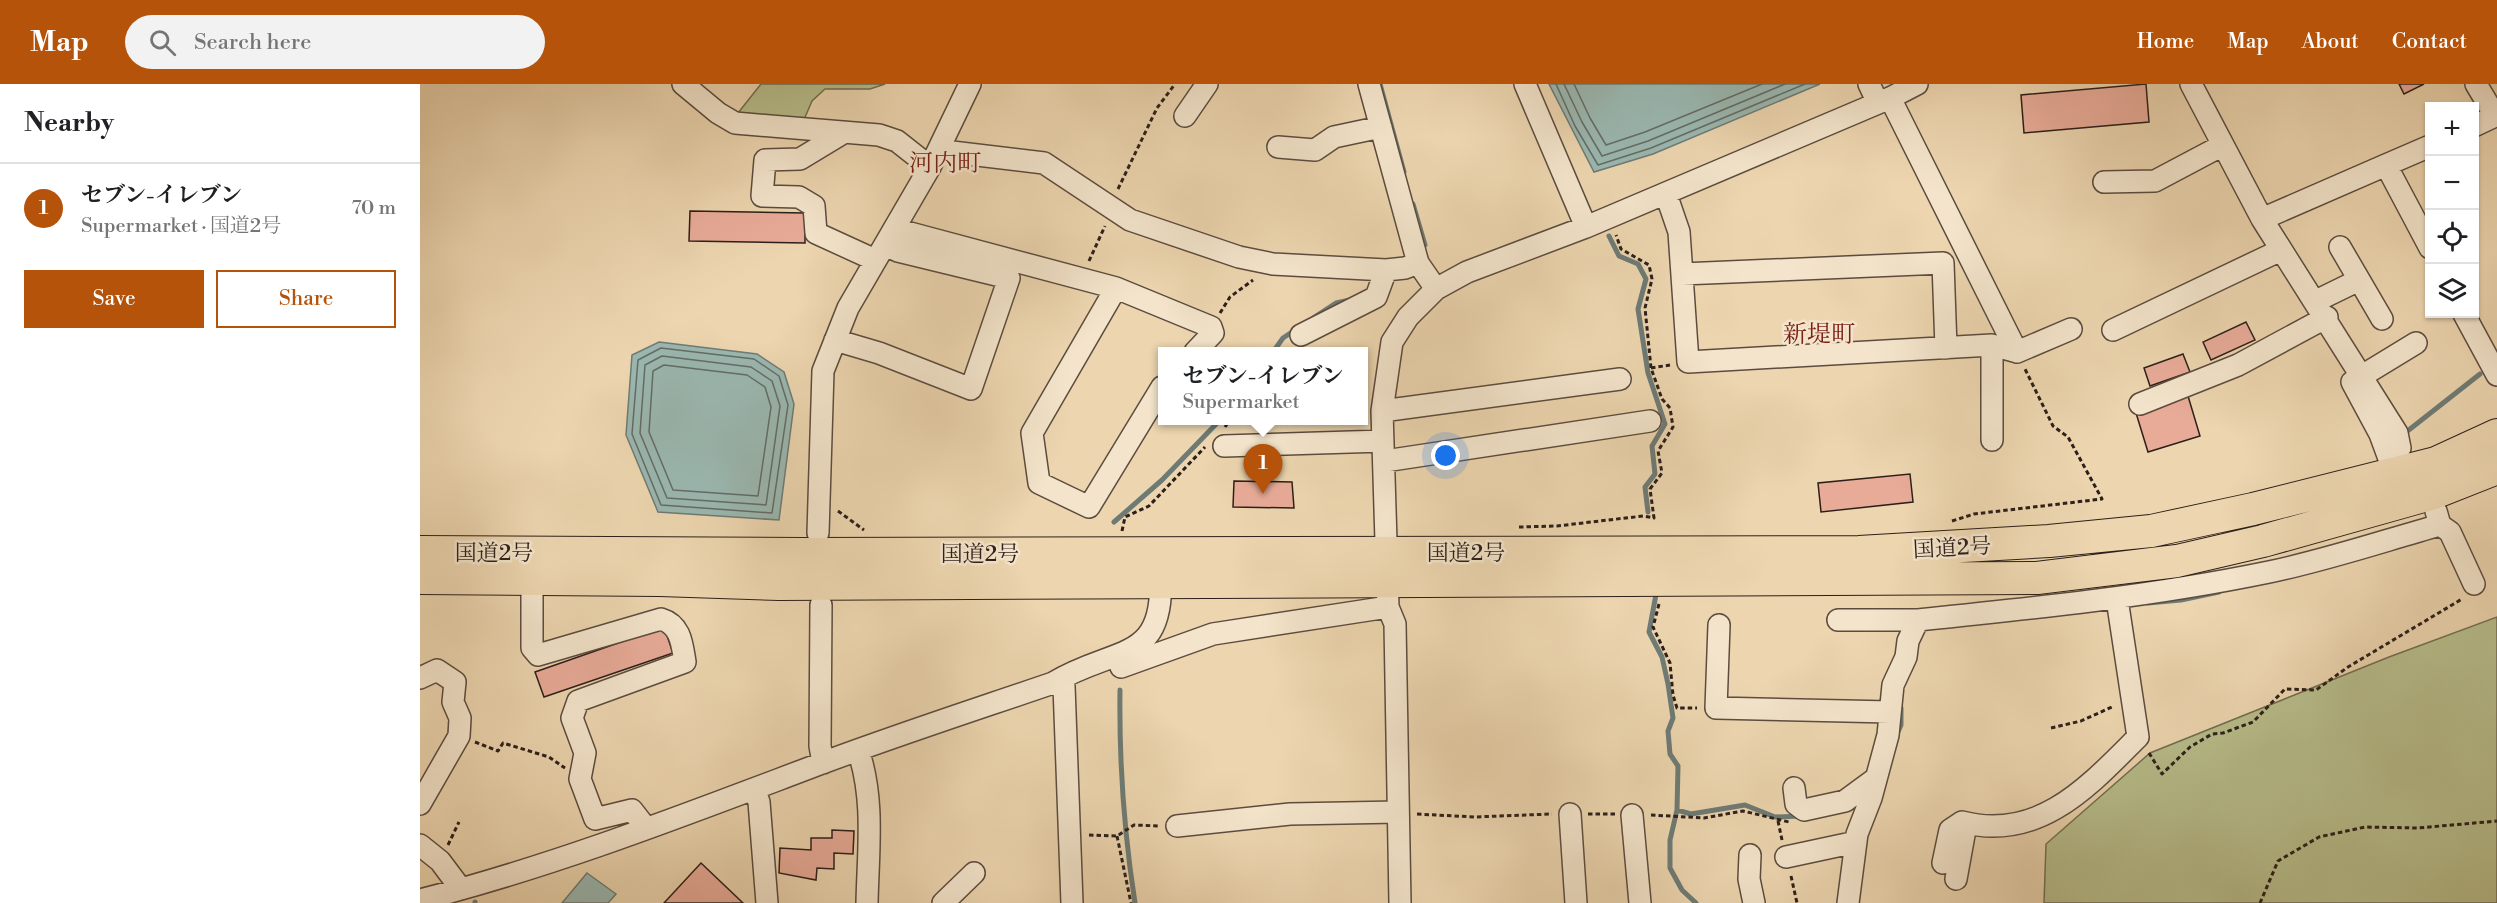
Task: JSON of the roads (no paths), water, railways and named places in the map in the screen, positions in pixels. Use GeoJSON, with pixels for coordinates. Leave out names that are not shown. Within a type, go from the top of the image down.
{"type":"FeatureCollection","features":[{"type":"Feature","properties":{"kind":"highway","name":"国道2号"},"geometry":{"type":"LineString","coordinates":[[1388,579],[2049,541],[2151,531],[2253,509],[2397,460],[2436,463],[2497,435]]}},
{"type":"Feature","properties":{"kind":"highway","name":"国道2号"},"geometry":{"type":"LineString","coordinates":[[420,552],[1160,566],[1388,579],[1488,582],[2037,578],[2177,561],[2263,541],[2434,493],[2497,468]]}},
{"type":"Feature","properties":{"kind":"highway","name":"国道2号"},"geometry":{"type":"LineString","coordinates":[[420,578],[660,580],[779,584],[1160,566]]}},
{"type":"Feature","properties":{"kind":"street"},"geometry":{"type":"LineString","coordinates":[[683,84],[718,113],[735,123],[879,135],[897,141],[930,166]]}},
{"type":"Feature","properties":{"kind":"street"},"geometry":{"type":"LineString","coordinates":[[819,533],[824,371],[834,340],[848,308],[940,148],[970,84]]}},
{"type":"Feature","properties":{"kind":"street"},"geometry":{"type":"LineString","coordinates":[[1185,116],[1207,84]]}},
{"type":"Feature","properties":{"kind":"street"},"geometry":{"type":"LineString","coordinates":[[1369,84],[1418,263],[1436,289]]}},
{"type":"Feature","properties":{"kind":"street"},"geometry":{"type":"LineString","coordinates":[[1525,84],[1586,227]]}},
{"type":"Feature","properties":{"kind":"street"},"geometry":{"type":"LineString","coordinates":[[1869,84],[1884,101],[2017,352]]}},
{"type":"Feature","properties":{"kind":"street"},"geometry":{"type":"LineString","coordinates":[[1400,903],[1395,624],[1388,579],[1382,411],[1392,342],[1408,317],[1436,289],[1467,272],[1666,194],[1884,101],[1917,84]]}},
{"type":"Feature","properties":{"kind":"street"},"geometry":{"type":"LineString","coordinates":[[2191,84],[2262,219],[2321,309],[2361,378]]}},
{"type":"Feature","properties":{"kind":"street"},"geometry":{"type":"LineString","coordinates":[[2476,84],[2495,116],[2479,124]]}},
{"type":"Feature","properties":{"kind":"street"},"geometry":{"type":"LineString","coordinates":[[1278,147],[1315,150],[1334,137],[1381,127]]}},
{"type":"Feature","properties":{"kind":"street"},"geometry":{"type":"LineString","coordinates":[[844,133],[800,159],[765,160],[762,196],[798,197],[814,206],[816,233],[1081,279],[1116,288],[1211,327],[1213,333],[1199,347]]}},
{"type":"Feature","properties":{"kind":"street"},"geometry":{"type":"LineString","coordinates":[[2104,182],[2155,181],[2223,145]]}},
{"type":"Feature","properties":{"kind":"street"},"geometry":{"type":"LineString","coordinates":[[940,148],[952,152],[1044,163],[1130,220],[1239,257],[1273,264],[1386,270],[1405,268],[1418,263]]}},
{"type":"Feature","properties":{"kind":"street"},"geometry":{"type":"LineString","coordinates":[[2262,219],[2425,148]]}},
{"type":"Feature","properties":{"kind":"street"},"geometry":{"type":"LineString","coordinates":[[2386,165],[2425,239]]}},
{"type":"Feature","properties":{"kind":"street"},"geometry":{"type":"LineString","coordinates":[[1666,194],[1679,232],[1688,362],[1992,345],[2017,352],[2071,329]]}},
{"type":"Feature","properties":{"kind":"street"},"geometry":{"type":"LineString","coordinates":[[834,340],[879,353],[971,388],[1009,278],[898,251],[885,244]]}},
{"type":"Feature","properties":{"kind":"street"},"geometry":{"type":"LineString","coordinates":[[2340,247],[2382,319]]}},
{"type":"Feature","properties":{"kind":"street"},"geometry":{"type":"LineString","coordinates":[[2113,330],[2281,250]]}},
{"type":"Feature","properties":{"kind":"street"},"geometry":{"type":"LineString","coordinates":[[1682,274],[1943,263],[1947,348]]}},
{"type":"Feature","properties":{"kind":"street"},"geometry":{"type":"LineString","coordinates":[[1301,335],[1376,297],[1386,270]]}},
{"type":"Feature","properties":{"kind":"street"},"geometry":{"type":"LineString","coordinates":[[2140,404],[2238,365],[2321,309],[2359,280]]}},
{"type":"Feature","properties":{"kind":"street"},"geometry":{"type":"LineString","coordinates":[[1116,288],[1032,433],[1039,483],[1089,507],[1158,394]]}},
{"type":"Feature","properties":{"kind":"street"},"geometry":{"type":"LineString","coordinates":[[2466,318],[2497,375]]}},
{"type":"Feature","properties":{"kind":"street"},"geometry":{"type":"LineString","coordinates":[[2397,460],[2352,382],[2416,343]]}},
{"type":"Feature","properties":{"kind":"street"},"geometry":{"type":"LineString","coordinates":[[1992,345],[1992,440]]}},
{"type":"Feature","properties":{"kind":"street"},"geometry":{"type":"LineString","coordinates":[[1382,411],[1620,379]]}},
{"type":"Feature","properties":{"kind":"street"},"geometry":{"type":"LineString","coordinates":[[1224,446],[1384,451],[1650,421]]}},
{"type":"Feature","properties":{"kind":"street"},"geometry":{"type":"LineString","coordinates":[[1838,620],[1918,621],[2117,598],[2270,572],[2438,518],[2450,532],[2474,584]]}},
{"type":"Feature","properties":{"kind":"street"},"geometry":{"type":"LineString","coordinates":[[1058,685],[1076,668],[1136,647],[1151,635],[1162,607],[1160,566]]}},
{"type":"Feature","properties":{"kind":"street"},"geometry":{"type":"LineString","coordinates":[[532,579],[532,648],[538,655],[661,619],[671,622],[680,636],[685,662],[578,701],[572,718],[585,753],[580,779],[595,819],[632,810],[646,828]]}},
{"type":"Feature","properties":{"kind":"street"},"geometry":{"type":"LineString","coordinates":[[420,900],[461,890],[646,828],[858,750],[1388,579]]}},
{"type":"Feature","properties":{"kind":"street"},"geometry":{"type":"LineString","coordinates":[[1949,871],[1950,830],[1962,822],[1980,827],[2009,826],[2039,819],[2090,785],[2138,736],[2117,598]]}},
{"type":"Feature","properties":{"kind":"street"},"geometry":{"type":"LineString","coordinates":[[821,605],[820,746],[822,763]]}},
{"type":"Feature","properties":{"kind":"street"},"geometry":{"type":"LineString","coordinates":[[1848,903],[1856,842],[1888,735],[1893,685],[1906,657],[1908,641],[1918,621]]}},
{"type":"Feature","properties":{"kind":"street"},"geometry":{"type":"LineString","coordinates":[[1719,625],[1716,708],[1890,712]]}},
{"type":"Feature","properties":{"kind":"street"},"geometry":{"type":"LineString","coordinates":[[420,678],[437,670],[455,682],[453,702],[460,718],[459,736],[420,804]]}},
{"type":"Feature","properties":{"kind":"street"},"geometry":{"type":"LineString","coordinates":[[1058,685],[1071,836],[1072,903]]}},
{"type":"Feature","properties":{"kind":"street"},"geometry":{"type":"LineString","coordinates":[[858,750],[866,774],[870,804],[867,903]]}},
{"type":"Feature","properties":{"kind":"street"},"geometry":{"type":"LineString","coordinates":[[1794,788],[1796,804],[1804,810],[1845,801],[1875,779]]}},
{"type":"Feature","properties":{"kind":"street"},"geometry":{"type":"LineString","coordinates":[[754,789],[759,802],[767,903]]}},
{"type":"Feature","properties":{"kind":"street"},"geometry":{"type":"LineString","coordinates":[[1177,826],[1290,814],[1398,813]]}},
{"type":"Feature","properties":{"kind":"street"},"geometry":{"type":"LineString","coordinates":[[1570,814],[1576,903]]}},
{"type":"Feature","properties":{"kind":"street"},"geometry":{"type":"LineString","coordinates":[[1632,815],[1640,903]]}},
{"type":"Feature","properties":{"kind":"street"},"geometry":{"type":"LineString","coordinates":[[1786,857],[1856,842]]}},
{"type":"Feature","properties":{"kind":"street"},"geometry":{"type":"LineString","coordinates":[[420,844],[440,861],[461,890]]}},
{"type":"Feature","properties":{"kind":"street"},"geometry":{"type":"LineString","coordinates":[[1750,855],[1749,879],[1754,903]]}},
{"type":"Feature","properties":{"kind":"street"},"geometry":{"type":"LineString","coordinates":[[943,903],[974,873]]}},
{"type":"Feature","properties":{"kind":"water"},"geometry":{"type":"Polygon","coordinates":[[[1549,84],[1820,84],[1653,154],[1594,172],[1549,84]]]}},
{"type":"Feature","properties":{"kind":"water"},"geometry":{"type":"Polygon","coordinates":[[[659,342],[757,354],[784,372],[794,404],[779,520],[658,512],[626,435],[632,355],[659,342]]]}},
{"type":"Feature","properties":{"kind":"water"},"geometry":{"type":"Polygon","coordinates":[[[587,873],[616,894],[608,903],[562,903],[587,873]]]}},
{"type":"Feature","properties":{"kind":"waterway"},"geometry":{"type":"LineString","coordinates":[[1380,84],[1404,172]]}},
{"type":"Feature","properties":{"kind":"waterway"},"geometry":{"type":"LineString","coordinates":[[1413,204],[1425,245]]}},
{"type":"Feature","properties":{"kind":"waterway"},"geometry":{"type":"LineString","coordinates":[[1609,236],[1619,256],[1638,264],[1646,279],[1638,309],[1648,373],[1665,424],[1652,446],[1655,474],[1645,487],[1648,512]]}},
{"type":"Feature","properties":{"kind":"waterway"},"geometry":{"type":"LineString","coordinates":[[1313,318],[1336,303],[1350,300]]}},
{"type":"Feature","properties":{"kind":"waterway"},"geometry":{"type":"LineString","coordinates":[[1277,347],[1283,338],[1295,330]]}},
{"type":"Feature","properties":{"kind":"waterway"},"geometry":{"type":"LineString","coordinates":[[2405,433],[2480,374]]}},
{"type":"Feature","properties":{"kind":"waterway"},"geometry":{"type":"LineString","coordinates":[[1114,522],[1162,480],[1215,425]]}},
{"type":"Feature","properties":{"kind":"waterway"},"geometry":{"type":"LineString","coordinates":[[1657,589],[1649,632],[1662,657],[1668,684],[1673,718],[1668,731],[1670,754],[1678,766],[1677,810],[1670,840],[1670,868],[1682,890],[1696,903]]}},
{"type":"Feature","properties":{"kind":"waterway"},"geometry":{"type":"LineString","coordinates":[[2148,603],[2181,600],[2219,592]]}},
{"type":"Feature","properties":{"kind":"waterway"},"geometry":{"type":"LineString","coordinates":[[1120,690],[1123,797],[1135,903]]}},
{"type":"Feature","properties":{"kind":"waterway"},"geometry":{"type":"LineString","coordinates":[[1897,734],[1901,725],[1901,708]]}},
{"type":"Feature","properties":{"kind":"waterway"},"geometry":{"type":"LineString","coordinates":[[1677,810],[1691,814],[1745,805],[1775,817],[1801,816]]}},
{"type":"Feature","properties":{"kind":"place","name":"セブン-イレブン"},"geometry":{"type":"Point","coordinates":[1263,494]}},
{"type":"Feature","properties":{"kind":"district","name":"河内町"},"geometry":{"type":"Point","coordinates":[945,163]}},
{"type":"Feature","properties":{"kind":"district","name":"新堤町"},"geometry":{"type":"Point","coordinates":[1819,334]}}]}
